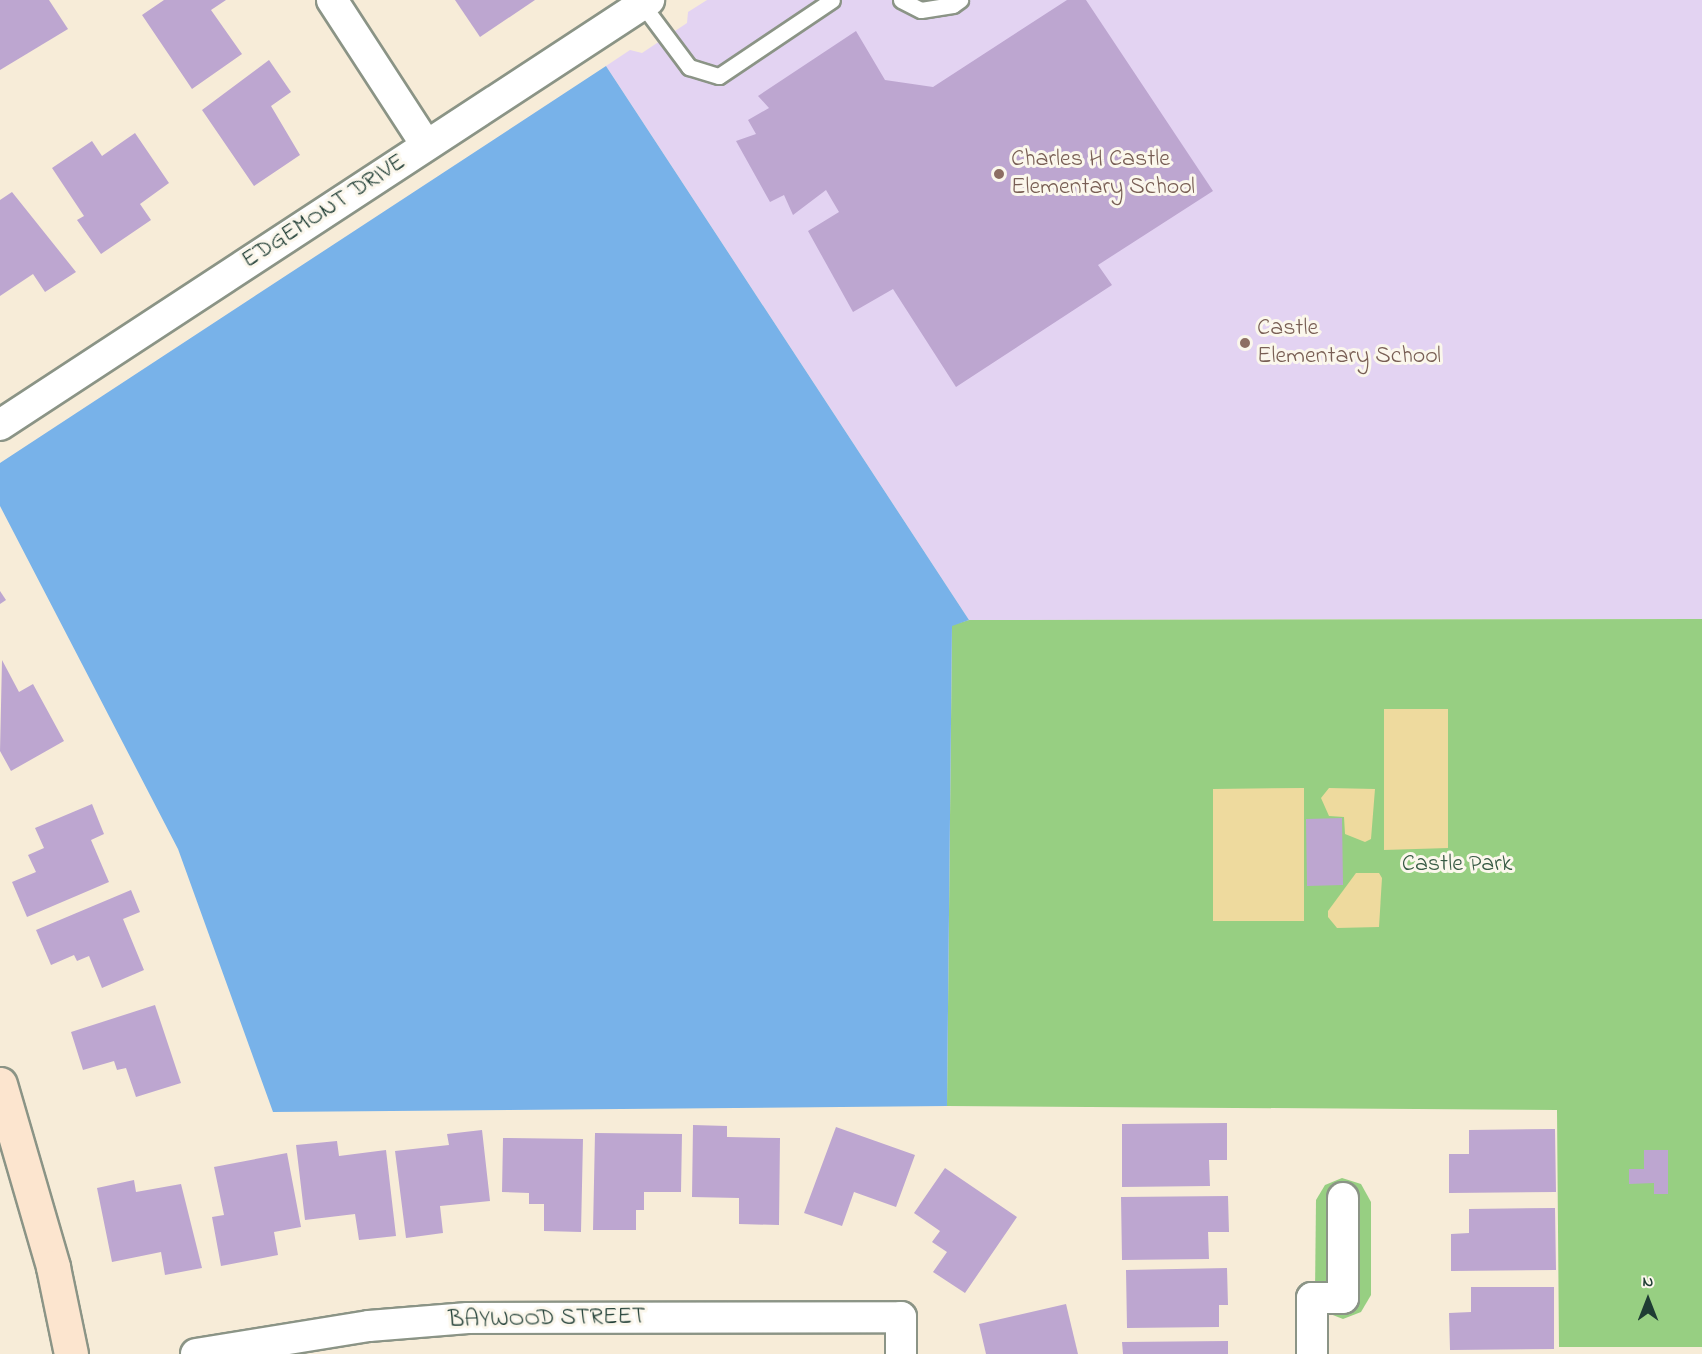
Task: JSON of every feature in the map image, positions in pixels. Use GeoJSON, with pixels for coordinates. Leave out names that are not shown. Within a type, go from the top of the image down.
{"type":"FeatureCollection","features":[{"type":"Feature","properties":{"kind":"street"},"geometry":{"type":"LineString","coordinates":[[332,0],[426,145]]}},
{"type":"Feature","properties":{"kind":"street","name":"EDGEMONT DRIVE"},"geometry":{"type":"LineString","coordinates":[[0,425],[645,2]]}},
{"type":"Feature","properties":{"kind":"street"},"geometry":{"type":"LineString","coordinates":[[0,1084],[53,1267],[71,1354]]}},
{"type":"Feature","properties":{"kind":"street"},"geometry":{"type":"LineString","coordinates":[[1312,1354],[1312,1298],[1343,1298],[1343,1198]]}},
{"type":"Feature","properties":{"kind":"street","name":"BAYWOOD STREET"},"geometry":{"type":"LineString","coordinates":[[196,1354],[369,1326],[468,1318],[901,1317],[901,1354]]}},
{"type":"Feature","properties":{"kind":"lane"},"geometry":{"type":"LineString","coordinates":[[645,2],[689,67],[719,76],[832,0]]}},
{"type":"Feature","properties":{"kind":"lane"},"geometry":{"type":"LineString","coordinates":[[901,0],[921,9],[953,5],[960,0]]}},
{"type":"Feature","properties":{"kind":"shaded area","name":"Castle Elementary School"},"geometry":{"type":"Polygon","coordinates":[[[707,0],[1702,0],[1702,619],[969,620],[606,66],[630,50],[642,53],[687,23],[688,12],[707,0]]]}},
{"type":"Feature","properties":{"kind":"green space","name":"Castle Park"},"geometry":{"type":"Polygon","coordinates":[[[1702,619],[1702,1347],[1559,1347],[1557,1110],[947,1106],[952,625],[969,620],[1702,619]]]}},
{"type":"Feature","properties":{"kind":"green space"},"geometry":{"type":"Polygon","coordinates":[[[1342,1178],[1361,1184],[1371,1202],[1371,1295],[1361,1312],[1343,1319],[1325,1312],[1315,1293],[1316,1200],[1325,1185],[1342,1178]]]}},
{"type":"Feature","properties":{"kind":"sand"},"geometry":{"type":"Polygon","coordinates":[[[1384,709],[1448,709],[1448,848],[1384,850],[1384,709]]]}},
{"type":"Feature","properties":{"kind":"sand"},"geometry":{"type":"Polygon","coordinates":[[[1304,788],[1304,921],[1213,921],[1213,789],[1304,788]]]}},
{"type":"Feature","properties":{"kind":"sand"},"geometry":{"type":"Polygon","coordinates":[[[1329,788],[1375,789],[1371,839],[1365,842],[1345,834],[1344,817],[1329,816],[1321,798],[1329,788]]]}},
{"type":"Feature","properties":{"kind":"sand"},"geometry":{"type":"Polygon","coordinates":[[[1356,873],[1379,873],[1382,878],[1379,927],[1337,928],[1328,917],[1328,911],[1356,873]]]}},
{"type":"Feature","properties":{"kind":"water"},"geometry":{"type":"Polygon","coordinates":[[[606,66],[969,620],[952,626],[947,1106],[273,1112],[178,849],[0,506],[0,463],[606,66]]]}},
{"type":"Feature","properties":{"kind":"building"},"geometry":{"type":"Polygon","coordinates":[[[0,0],[49,0],[68,29],[0,70],[0,0]]]}},
{"type":"Feature","properties":{"kind":"building"},"geometry":{"type":"Polygon","coordinates":[[[164,0],[226,0],[211,10],[242,54],[192,89],[142,15],[164,0]]]}},
{"type":"Feature","properties":{"kind":"building"},"geometry":{"type":"Polygon","coordinates":[[[455,0],[535,0],[480,37],[455,0]]]}},
{"type":"Feature","properties":{"kind":"building"},"geometry":{"type":"Polygon","coordinates":[[[1067,0],[1086,0],[1213,191],[1098,265],[1112,285],[956,387],[893,289],[853,312],[808,231],[839,212],[826,190],[793,215],[784,195],[770,202],[736,141],[756,134],[748,120],[769,108],[758,96],[856,31],[885,80],[933,87],[1067,0]]]}},
{"type":"Feature","properties":{"kind":"building"},"geometry":{"type":"Polygon","coordinates":[[[269,60],[291,92],[271,106],[300,155],[254,186],[202,110],[269,60]]]}},
{"type":"Feature","properties":{"kind":"building"},"geometry":{"type":"Polygon","coordinates":[[[135,133],[169,183],[140,204],[151,220],[101,254],[77,220],[84,216],[52,168],[92,141],[102,156],[135,133]]]}},
{"type":"Feature","properties":{"kind":"building"},"geometry":{"type":"Polygon","coordinates":[[[12,192],[76,272],[45,292],[33,274],[0,296],[0,200],[12,192]]]}},
{"type":"Feature","properties":{"kind":"building"},"geometry":{"type":"Polygon","coordinates":[[[0,591],[6,600],[0,604],[0,591]]]}},
{"type":"Feature","properties":{"kind":"building"},"geometry":{"type":"Polygon","coordinates":[[[2,660],[19,692],[33,684],[64,741],[11,771],[0,751],[2,660]]]}},
{"type":"Feature","properties":{"kind":"building"},"geometry":{"type":"Polygon","coordinates":[[[92,804],[104,834],[91,840],[109,882],[27,917],[12,882],[36,872],[28,855],[44,848],[35,828],[92,804]]]}},
{"type":"Feature","properties":{"kind":"building"},"geometry":{"type":"Polygon","coordinates":[[[1342,818],[1343,885],[1307,886],[1306,819],[1342,818]]]}},
{"type":"Feature","properties":{"kind":"building"},"geometry":{"type":"Polygon","coordinates":[[[131,890],[140,912],[123,919],[144,970],[102,988],[89,956],[77,961],[74,955],[51,965],[36,930],[131,890]]]}},
{"type":"Feature","properties":{"kind":"building"},"geometry":{"type":"Polygon","coordinates":[[[155,1005],[181,1083],[136,1097],[126,1068],[117,1070],[114,1061],[83,1070],[71,1032],[155,1005]]]}},
{"type":"Feature","properties":{"kind":"building"},"geometry":{"type":"Polygon","coordinates":[[[1227,1123],[1227,1160],[1209,1160],[1210,1186],[1122,1187],[1122,1124],[1227,1123]]]}},
{"type":"Feature","properties":{"kind":"building"},"geometry":{"type":"Polygon","coordinates":[[[693,1125],[727,1126],[727,1137],[780,1138],[779,1225],[739,1224],[739,1198],[692,1197],[693,1125]]]}},
{"type":"Feature","properties":{"kind":"building"},"geometry":{"type":"Polygon","coordinates":[[[836,1127],[915,1155],[896,1207],[854,1192],[842,1226],[804,1213],[836,1127]]]}},
{"type":"Feature","properties":{"kind":"building"},"geometry":{"type":"Polygon","coordinates":[[[1555,1129],[1556,1192],[1449,1193],[1449,1154],[1469,1154],[1469,1130],[1555,1129]]]}},
{"type":"Feature","properties":{"kind":"building"},"geometry":{"type":"Polygon","coordinates":[[[482,1130],[490,1201],[440,1206],[443,1233],[406,1238],[395,1151],[449,1145],[447,1134],[482,1130]]]}},
{"type":"Feature","properties":{"kind":"building"},"geometry":{"type":"Polygon","coordinates":[[[595,1133],[682,1134],[681,1192],[644,1192],[644,1210],[636,1210],[636,1230],[593,1230],[595,1133]]]}},
{"type":"Feature","properties":{"kind":"building"},"geometry":{"type":"Polygon","coordinates":[[[503,1138],[583,1139],[581,1232],[544,1231],[544,1204],[529,1204],[529,1193],[502,1192],[503,1138]]]}},
{"type":"Feature","properties":{"kind":"building"},"geometry":{"type":"Polygon","coordinates":[[[337,1141],[339,1156],[386,1150],[396,1236],[359,1240],[355,1214],[305,1220],[296,1145],[337,1141]]]}},
{"type":"Feature","properties":{"kind":"building"},"geometry":{"type":"Polygon","coordinates":[[[1644,1150],[1668,1150],[1668,1194],[1654,1194],[1654,1183],[1629,1184],[1629,1169],[1644,1169],[1644,1150]]]}},
{"type":"Feature","properties":{"kind":"building"},"geometry":{"type":"Polygon","coordinates":[[[287,1153],[301,1227],[274,1232],[278,1255],[221,1266],[212,1217],[224,1215],[214,1167],[287,1153]]]}},
{"type":"Feature","properties":{"kind":"building"},"geometry":{"type":"Polygon","coordinates":[[[945,1168],[1017,1217],[965,1293],[933,1272],[947,1252],[932,1242],[940,1231],[914,1213],[945,1168]]]}},
{"type":"Feature","properties":{"kind":"building"},"geometry":{"type":"Polygon","coordinates":[[[134,1180],[136,1192],[181,1184],[202,1268],[165,1275],[161,1252],[112,1262],[97,1188],[134,1180]]]}},
{"type":"Feature","properties":{"kind":"building"},"geometry":{"type":"Polygon","coordinates":[[[1228,1196],[1229,1232],[1208,1232],[1209,1259],[1122,1260],[1121,1197],[1228,1196]]]}},
{"type":"Feature","properties":{"kind":"building"},"geometry":{"type":"Polygon","coordinates":[[[1555,1208],[1556,1270],[1451,1271],[1451,1234],[1469,1233],[1469,1209],[1555,1208]]]}},
{"type":"Feature","properties":{"kind":"building"},"geometry":{"type":"Polygon","coordinates":[[[1227,1268],[1228,1305],[1219,1305],[1219,1327],[1127,1328],[1126,1270],[1227,1268]]]}},
{"type":"Feature","properties":{"kind":"building"},"geometry":{"type":"Polygon","coordinates":[[[1471,1287],[1554,1287],[1554,1349],[1450,1350],[1449,1313],[1471,1312],[1471,1287]]]}},
{"type":"Feature","properties":{"kind":"building"},"geometry":{"type":"Polygon","coordinates":[[[1066,1304],[1078,1354],[986,1354],[979,1324],[1066,1304]]]}},
{"type":"Feature","properties":{"kind":"building"},"geometry":{"type":"Polygon","coordinates":[[[1228,1341],[1228,1354],[1123,1354],[1122,1342],[1228,1341]]]}},
{"type":"Feature","properties":{"kind":"place","name":"Charles H Castle Elementary School"},"geometry":{"type":"Point","coordinates":[999,174]}},
{"type":"Feature","properties":{"kind":"place","name":"Castle Elementary School"},"geometry":{"type":"Point","coordinates":[1245,343]}}]}
